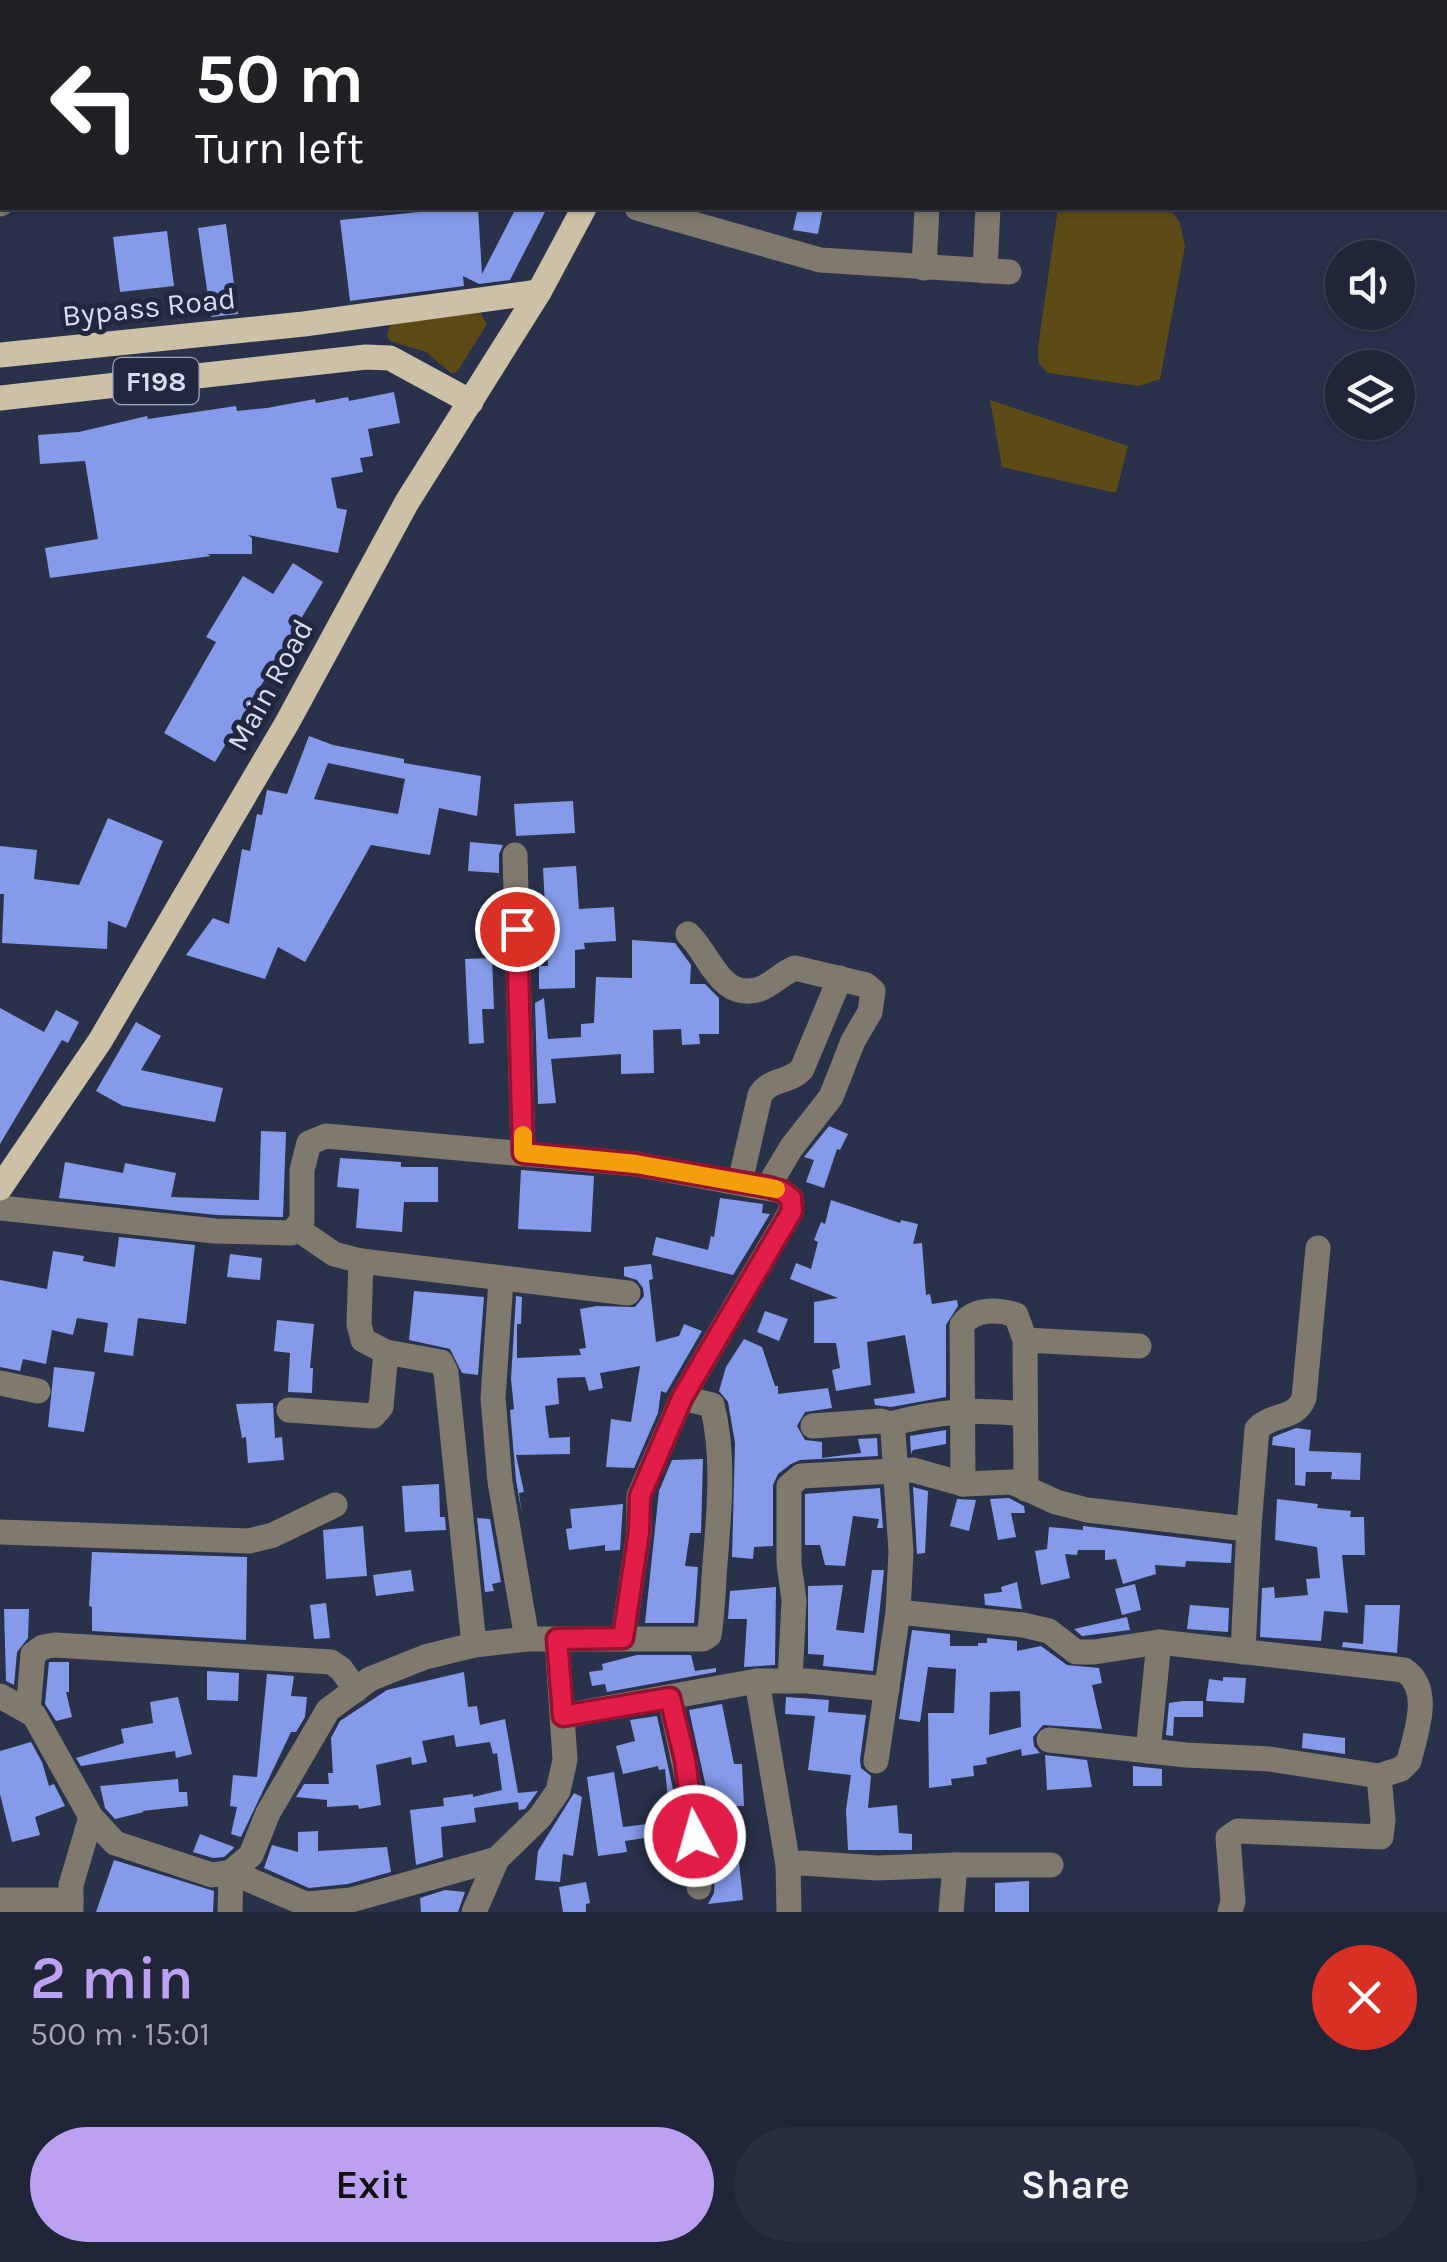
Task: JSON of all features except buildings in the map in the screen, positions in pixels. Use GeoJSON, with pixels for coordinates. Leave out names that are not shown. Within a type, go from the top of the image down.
{"type":"FeatureCollection","features":[{"type":"Feature","properties":{"kind":"main road","name":"Main Road"},"geometry":{"type":"LineString","coordinates":[[0,1188],[110,1024],[288,723],[407,502],[539,292],[583,210]]}},
{"type":"Feature","properties":{"kind":"main road","name":"F198"},"geometry":{"type":"LineString","coordinates":[[304,324],[539,292]]}},
{"type":"Feature","properties":{"kind":"main road","name":"Bypass Road"},"geometry":{"type":"LineString","coordinates":[[0,355],[304,324]]}},
{"type":"Feature","properties":{"kind":"main road"},"geometry":{"type":"LineString","coordinates":[[304,324],[312,364]]}},
{"type":"Feature","properties":{"kind":"main road","name":"F198"},"geometry":{"type":"LineString","coordinates":[[0,398],[312,364],[336,358],[390,358],[471,402]]}},
{"type":"Feature","properties":{"kind":"street"},"geometry":{"type":"LineString","coordinates":[[644,210],[820,260],[997,272],[988,210]]}},
{"type":"Feature","properties":{"kind":"street"},"geometry":{"type":"LineString","coordinates":[[924,268],[928,210]]}},
{"type":"Feature","properties":{"kind":"street"},"geometry":{"type":"LineString","coordinates":[[515,854],[523,1153]]}},
{"type":"Feature","properties":{"kind":"street"},"geometry":{"type":"LineString","coordinates":[[688,934],[714,973],[741,990],[764,987],[795,968],[866,985],[872,991],[870,1012],[853,1041],[831,1097],[791,1148],[768,1187]]}},
{"type":"Feature","properties":{"kind":"street"},"geometry":{"type":"LineString","coordinates":[[740,1182],[760,1094],[765,1086],[796,1076],[802,1069],[840,978]]}},
{"type":"Feature","properties":{"kind":"street"},"geometry":{"type":"LineString","coordinates":[[0,1208],[215,1231],[290,1233],[302,1221],[302,1170],[308,1143],[326,1136],[636,1164],[782,1191],[791,1198],[792,1211],[682,1398],[640,1496],[639,1532],[623,1638]]}},
{"type":"Feature","properties":{"kind":"street"},"geometry":{"type":"LineString","coordinates":[[296,1228],[334,1254],[361,1262],[628,1294]]}},
{"type":"Feature","properties":{"kind":"street"},"geometry":{"type":"LineString","coordinates":[[1243,1652],[1257,1429],[1274,1416],[1292,1414],[1304,1398],[1318,1248]]}},
{"type":"Feature","properties":{"kind":"street"},"geometry":{"type":"LineString","coordinates":[[361,1262],[359,1324],[363,1340],[386,1352],[441,1362],[446,1372],[474,1646]]}},
{"type":"Feature","properties":{"kind":"street"},"geometry":{"type":"LineString","coordinates":[[501,1280],[494,1398],[500,1482],[527,1639]]}},
{"type":"Feature","properties":{"kind":"street"},"geometry":{"type":"LineString","coordinates":[[963,1484],[960,1340],[968,1316],[979,1312],[1016,1315],[1025,1340],[1026,1489]]}},
{"type":"Feature","properties":{"kind":"street"},"geometry":{"type":"LineString","coordinates":[[1025,1340],[1139,1346]]}},
{"type":"Feature","properties":{"kind":"street"},"geometry":{"type":"LineString","coordinates":[[289,1410],[373,1416],[380,1407],[386,1352]]}},
{"type":"Feature","properties":{"kind":"street"},"geometry":{"type":"LineString","coordinates":[[0,1383],[38,1391]]}},
{"type":"Feature","properties":{"kind":"street"},"geometry":{"type":"LineString","coordinates":[[0,1696],[34,1714],[91,1817],[115,1843],[212,1875],[231,1872],[252,1856],[284,1784],[328,1710],[370,1679],[425,1657],[474,1646],[527,1639],[703,1639],[710,1632],[718,1530],[717,1423],[712,1405],[682,1398]]}},
{"type":"Feature","properties":{"kind":"street"},"geometry":{"type":"LineString","coordinates":[[813,1426],[881,1421],[890,1424],[962,1410],[1026,1414]]}},
{"type":"Feature","properties":{"kind":"street"},"geometry":{"type":"LineString","coordinates":[[876,1760],[898,1612],[900,1552],[890,1424]]}},
{"type":"Feature","properties":{"kind":"street"},"geometry":{"type":"LineString","coordinates":[[790,1681],[794,1600],[789,1564],[789,1486],[800,1476],[913,1470],[963,1484],[1012,1482],[1056,1502],[1087,1510],[1248,1526]]}},
{"type":"Feature","properties":{"kind":"street"},"geometry":{"type":"LineString","coordinates":[[0,1532],[249,1541],[273,1535],[336,1504]]}},
{"type":"Feature","properties":{"kind":"street"},"geometry":{"type":"LineString","coordinates":[[898,1612],[1023,1625],[1048,1631],[1076,1652],[1159,1642],[1404,1670],[1416,1678],[1422,1690],[1409,1761],[1401,1769],[1379,1776],[1270,1759],[1049,1740]]}},
{"type":"Feature","properties":{"kind":"street"},"geometry":{"type":"LineString","coordinates":[[474,1912],[497,1859],[540,1816],[558,1791],[564,1760],[557,1639]]}},
{"type":"Feature","properties":{"kind":"street"},"geometry":{"type":"LineString","coordinates":[[1148,1751],[1159,1642]]}},
{"type":"Feature","properties":{"kind":"street"},"geometry":{"type":"LineString","coordinates":[[28,1712],[33,1654],[55,1645],[331,1662],[341,1668],[356,1690]]}},
{"type":"Feature","properties":{"kind":"street"},"geometry":{"type":"LineString","coordinates":[[563,1716],[756,1681],[887,1689]]}},
{"type":"Feature","properties":{"kind":"street"},"geometry":{"type":"LineString","coordinates":[[756,1681],[788,1865],[789,1912]]}},
{"type":"Feature","properties":{"kind":"street"},"geometry":{"type":"LineString","coordinates":[[670,1698],[689,1786],[699,1888]]}},
{"type":"Feature","properties":{"kind":"street"},"geometry":{"type":"LineString","coordinates":[[1230,1912],[1234,1901],[1228,1838],[1238,1831],[1381,1837],[1379,1776]]}},
{"type":"Feature","properties":{"kind":"street"},"geometry":{"type":"LineString","coordinates":[[0,1900],[71,1906],[71,1886],[91,1817]]}},
{"type":"Feature","properties":{"kind":"street"},"geometry":{"type":"LineString","coordinates":[[231,1872],[315,1908],[497,1859]]}},
{"type":"Feature","properties":{"kind":"street"},"geometry":{"type":"LineString","coordinates":[[950,1912],[954,1864]]}},
{"type":"Feature","properties":{"kind":"street"},"geometry":{"type":"LineString","coordinates":[[788,1865],[1051,1866]]}},
{"type":"Feature","properties":{"kind":"street"},"geometry":{"type":"LineString","coordinates":[[230,1912],[231,1872]]}},
{"type":"Feature","properties":{"kind":"shaded area"},"geometry":{"type":"Polygon","coordinates":[[[1058,210],[1171,210],[1180,223],[1185,246],[1160,379],[1139,386],[1048,373],[1039,364],[1038,347],[1058,210]]]}},
{"type":"Feature","properties":{"kind":"shaded area"},"geometry":{"type":"Polygon","coordinates":[[[480,312],[487,324],[457,372],[451,373],[426,352],[390,341],[387,335],[391,324],[480,312]]]}},
{"type":"Feature","properties":{"kind":"shaded area"},"geometry":{"type":"Polygon","coordinates":[[[990,400],[1128,446],[1116,493],[1002,467],[990,400]]]}},
{"type":"Feature","properties":{"kind":"slow traffic"},"geometry":{"type":"LineString","coordinates":[[523,1135],[523,1153],[636,1164],[776,1189]]}},
{"type":"Feature","properties":{"kind":"route"},"geometry":{"type":"LineString","coordinates":[[517,929],[523,1153],[636,1164],[768,1187],[791,1198],[792,1211],[682,1398],[640,1496],[639,1532],[623,1638],[557,1639],[563,1716],[670,1698],[685,1760],[695,1836]]}}]}
